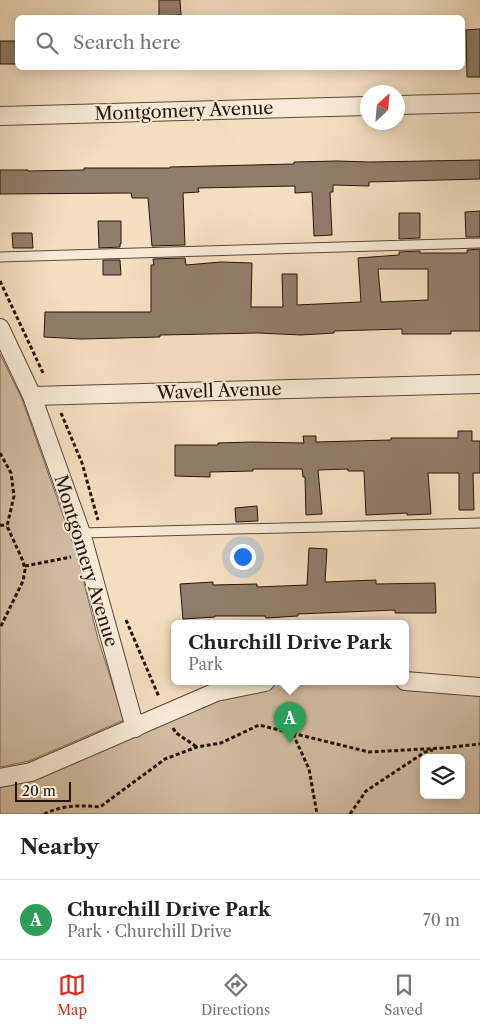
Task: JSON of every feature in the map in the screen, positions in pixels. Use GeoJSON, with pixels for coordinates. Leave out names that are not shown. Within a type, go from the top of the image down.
{"type":"FeatureCollection","features":[{"type":"Feature","properties":{"kind":"street"},"geometry":{"type":"LineString","coordinates":[[405,105],[480,103]]}},
{"type":"Feature","properties":{"kind":"street","name":"Montgomery Avenue"},"geometry":{"type":"LineString","coordinates":[[0,116],[360,106]]}},
{"type":"Feature","properties":{"kind":"street"},"geometry":{"type":"LineString","coordinates":[[0,328],[32,396]]}},
{"type":"Feature","properties":{"kind":"street","name":"Wavell Avenue"},"geometry":{"type":"LineString","coordinates":[[32,396],[480,384]]}},
{"type":"Feature","properties":{"kind":"street","name":"Montgomery Avenue"},"geometry":{"type":"LineString","coordinates":[[32,396],[81,533],[136,728]]}},
{"type":"Feature","properties":{"kind":"street"},"geometry":{"type":"LineString","coordinates":[[409,681],[480,687]]}},
{"type":"Feature","properties":{"kind":"street"},"geometry":{"type":"LineString","coordinates":[[0,778],[31,772],[216,692],[250,685]]}},
{"type":"Feature","properties":{"kind":"lane"},"geometry":{"type":"LineString","coordinates":[[0,257],[480,243]]}},
{"type":"Feature","properties":{"kind":"lane"},"geometry":{"type":"LineString","coordinates":[[81,533],[480,523]]}},
{"type":"Feature","properties":{"kind":"path"},"geometry":{"type":"LineString","coordinates":[[0,453],[11,473],[14,496],[7,526],[25,566],[23,581],[0,628]]}},
{"type":"Feature","properties":{"kind":"path"},"geometry":{"type":"LineString","coordinates":[[0,525],[7,526]]}},
{"type":"Feature","properties":{"kind":"path"},"geometry":{"type":"LineString","coordinates":[[25,566],[86,554]]}},
{"type":"Feature","properties":{"kind":"path"},"geometry":{"type":"LineString","coordinates":[[44,814],[53,809],[74,805],[100,807],[165,759],[197,747],[221,743],[259,725],[369,752],[480,744]]}},
{"type":"Feature","properties":{"kind":"path"},"geometry":{"type":"LineString","coordinates":[[293,734],[308,769],[317,814]]}},
{"type":"Feature","properties":{"kind":"path"},"geometry":{"type":"LineString","coordinates":[[350,814],[366,791],[425,752],[443,748]]}},
{"type":"Feature","properties":{"kind":"shaded area"},"geometry":{"type":"Polygon","coordinates":[[[0,354],[22,399],[77,555],[98,639],[124,720],[29,761],[0,767],[0,354]]]}},
{"type":"Feature","properties":{"kind":"shaded area"},"geometry":{"type":"Polygon","coordinates":[[[409,682],[480,687],[480,814],[0,814],[0,778],[257,685],[409,685],[409,682]]]}},
{"type":"Feature","properties":{"kind":"building"},"geometry":{"type":"Polygon","coordinates":[[[159,0],[180,0],[181,15],[159,15],[159,0]]]}},
{"type":"Feature","properties":{"kind":"building"},"geometry":{"type":"Polygon","coordinates":[[[480,29],[480,77],[467,77],[466,30],[480,29]]]}},
{"type":"Feature","properties":{"kind":"building"},"geometry":{"type":"Polygon","coordinates":[[[0,41],[15,41],[15,64],[0,64],[0,41]]]}},
{"type":"Feature","properties":{"kind":"building"},"geometry":{"type":"Polygon","coordinates":[[[480,160],[480,179],[369,182],[369,186],[333,185],[333,192],[330,192],[332,235],[314,236],[312,192],[295,193],[295,186],[198,188],[199,192],[183,193],[185,245],[152,246],[148,198],[132,198],[131,193],[0,194],[0,170],[170,168],[337,161],[480,160]]]}},
{"type":"Feature","properties":{"kind":"building"},"geometry":{"type":"Polygon","coordinates":[[[480,211],[480,237],[466,237],[465,212],[480,211]]]}},
{"type":"Feature","properties":{"kind":"building"},"geometry":{"type":"Polygon","coordinates":[[[399,213],[420,213],[420,238],[399,239],[399,213]]]}},
{"type":"Feature","properties":{"kind":"building"},"geometry":{"type":"Polygon","coordinates":[[[98,221],[121,221],[120,247],[99,248],[98,221]]]}},
{"type":"Feature","properties":{"kind":"building"},"geometry":{"type":"Polygon","coordinates":[[[12,233],[32,233],[33,248],[13,248],[12,233]]]}},
{"type":"Feature","properties":{"kind":"building"},"geometry":{"type":"Polygon","coordinates":[[[480,249],[480,331],[451,331],[451,334],[402,334],[402,329],[334,331],[334,333],[301,335],[258,333],[81,339],[44,337],[45,312],[151,312],[151,265],[154,265],[153,259],[185,258],[186,265],[221,262],[252,263],[251,307],[283,307],[282,274],[297,274],[297,305],[361,302],[358,258],[399,255],[399,252],[420,251],[420,253],[467,253],[467,250],[480,249]],[[378,269],[381,302],[428,300],[428,269],[378,269]]]}},
{"type":"Feature","properties":{"kind":"building"},"geometry":{"type":"Polygon","coordinates":[[[103,260],[120,260],[121,275],[103,275],[103,260]]]}},
{"type":"Feature","properties":{"kind":"building"},"geometry":{"type":"Polygon","coordinates":[[[458,431],[472,431],[472,441],[480,441],[480,473],[473,473],[474,510],[459,510],[459,473],[428,473],[431,514],[407,515],[407,513],[366,515],[364,471],[348,471],[348,469],[318,470],[322,514],[306,515],[305,477],[303,477],[302,469],[253,469],[253,471],[210,472],[210,477],[175,476],[175,445],[218,445],[218,443],[252,442],[304,443],[303,436],[316,436],[316,442],[391,440],[391,438],[458,438],[458,431]]]}},
{"type":"Feature","properties":{"kind":"building"},"geometry":{"type":"Polygon","coordinates":[[[257,506],[258,521],[236,522],[235,508],[257,506]]]}},
{"type":"Feature","properties":{"kind":"building"},"geometry":{"type":"Polygon","coordinates":[[[309,548],[327,549],[325,582],[376,580],[376,584],[435,583],[436,613],[395,613],[395,610],[298,614],[298,616],[266,618],[265,616],[215,616],[183,619],[180,584],[213,582],[213,585],[257,584],[257,587],[307,585],[309,548]]]}},
{"type":"Feature","properties":{"kind":"place","name":"Churchill Drive Park"},"geometry":{"type":"Point","coordinates":[290,743]}}]}
